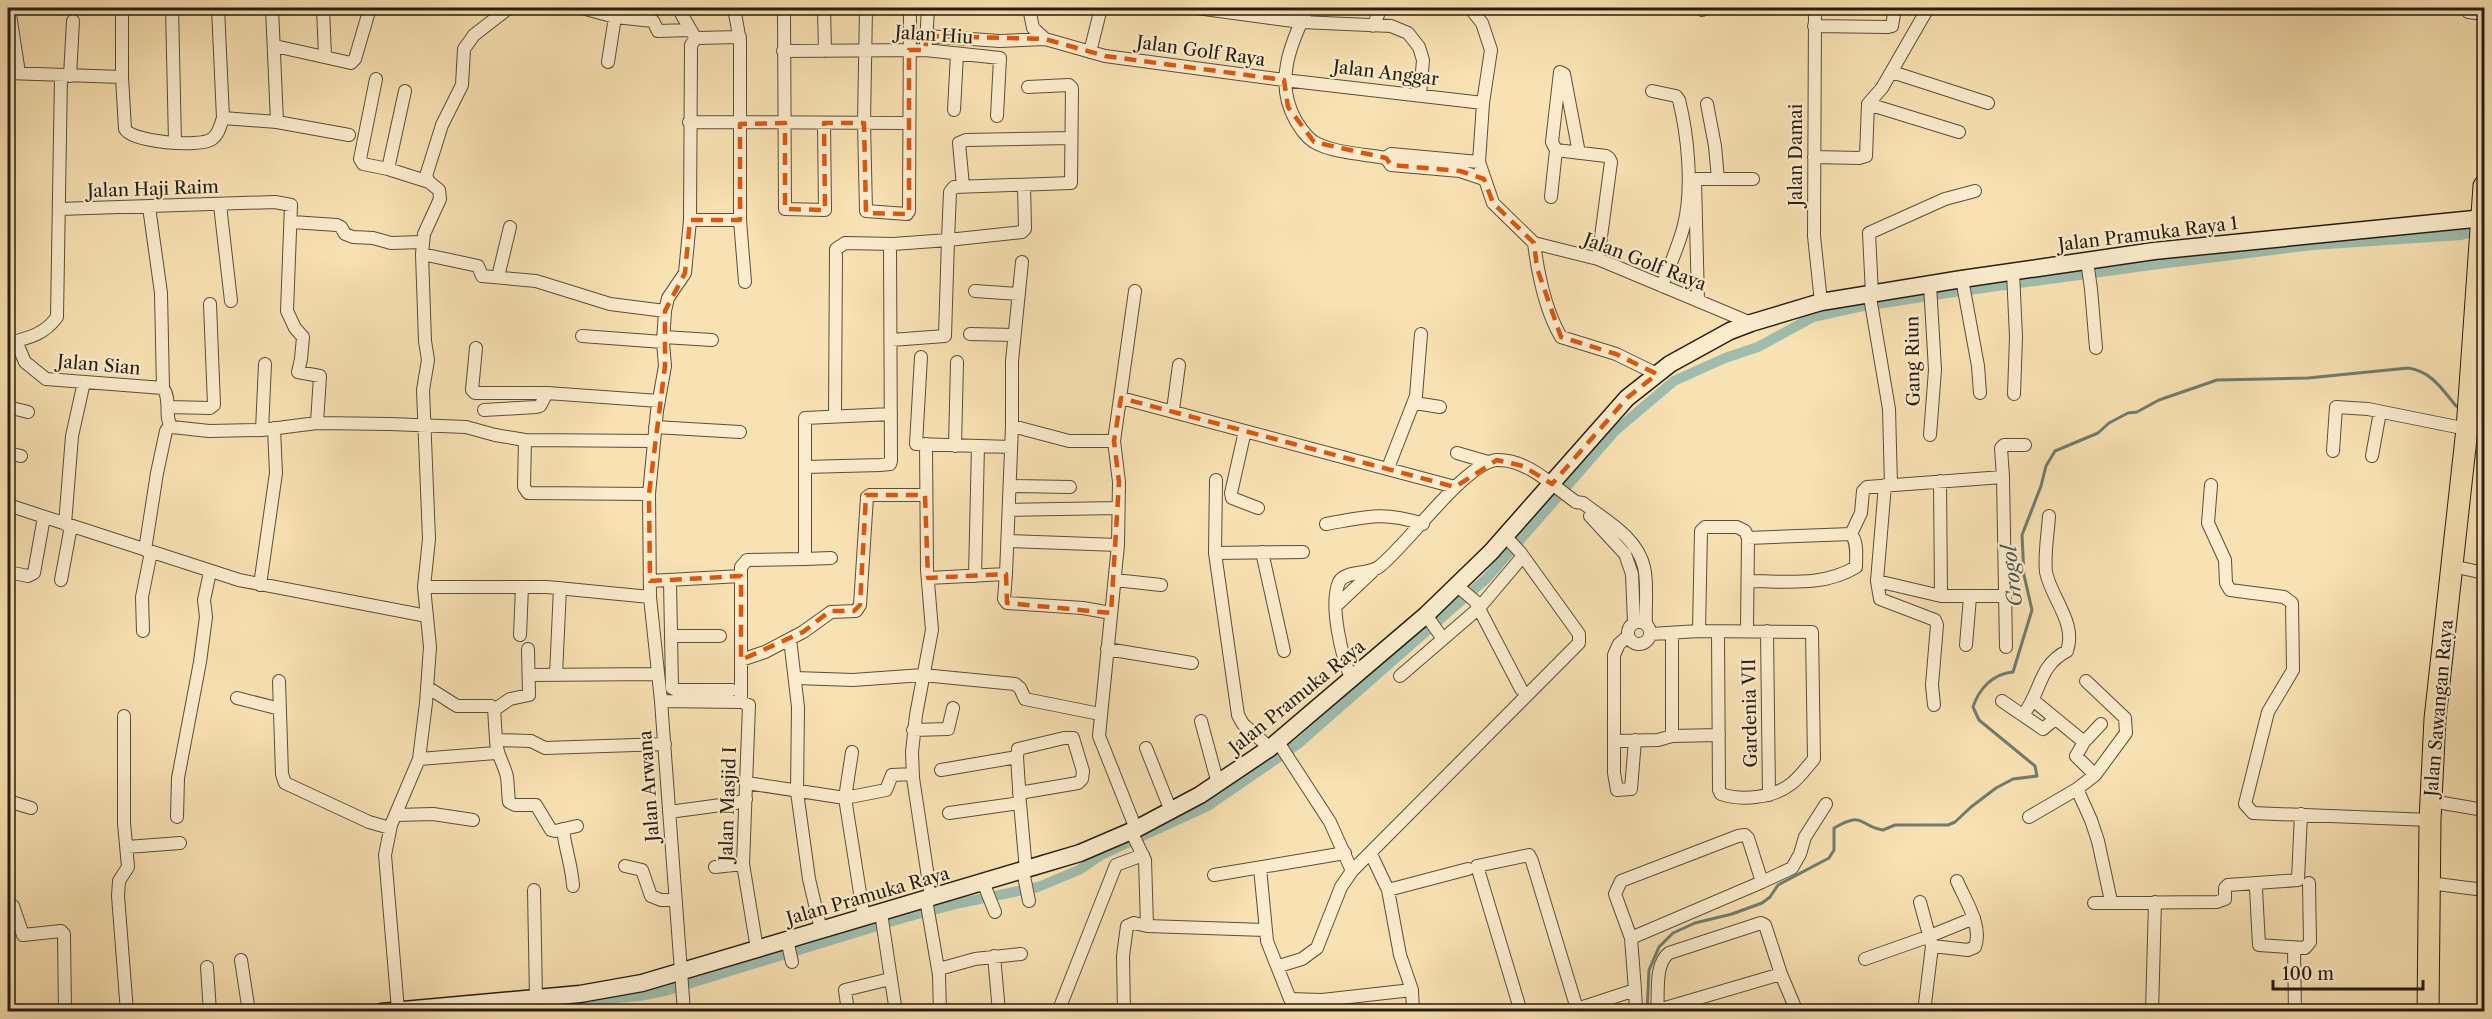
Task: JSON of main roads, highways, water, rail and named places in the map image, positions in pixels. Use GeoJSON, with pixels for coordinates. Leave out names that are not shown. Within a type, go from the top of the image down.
{"type":"FeatureCollection","features":[{"type":"Feature","properties":{"kind":"highway","name":"Jalan Sawangan Raya"},"geometry":{"type":"LineString","coordinates":[[2428,1011],[2429,883],[2435,720],[2468,417],[2478,359],[2484,186]]}},
{"type":"Feature","properties":{"kind":"waterway"},"geometry":{"type":"LineString","coordinates":[[514,1012],[542,1005],[639,996],[665,991],[903,918],[960,903],[1038,887],[1079,870],[1101,855],[1208,806],[1298,744],[1487,578],[1615,431],[1674,381],[1725,358],[1758,347],[1813,317],[1858,307],[1947,293],[2151,265],[2313,245],[2461,235],[2484,229]]}},
{"type":"Feature","properties":{"kind":"waterway","name":"Grogol"},"geometry":{"type":"LineString","coordinates":[[1647,1012],[1649,970],[1659,947],[1673,933],[1695,923],[1732,914],[1762,903],[1770,897],[1778,885],[1829,858],[1834,850],[1834,828],[1851,820],[1861,821],[1883,830],[1895,825],[1948,825],[1955,822],[1996,788],[2013,779],[2037,776],[2035,766],[1979,720],[1973,707],[1987,684],[2005,673],[2013,672],[2032,610],[2024,575],[2022,535],[2041,486],[2046,466],[2055,451],[2098,433],[2109,423],[2128,413],[2137,412],[2159,400],[2217,380],[2308,378],[2408,368],[2430,377],[2456,406],[2462,408]]}}]}
